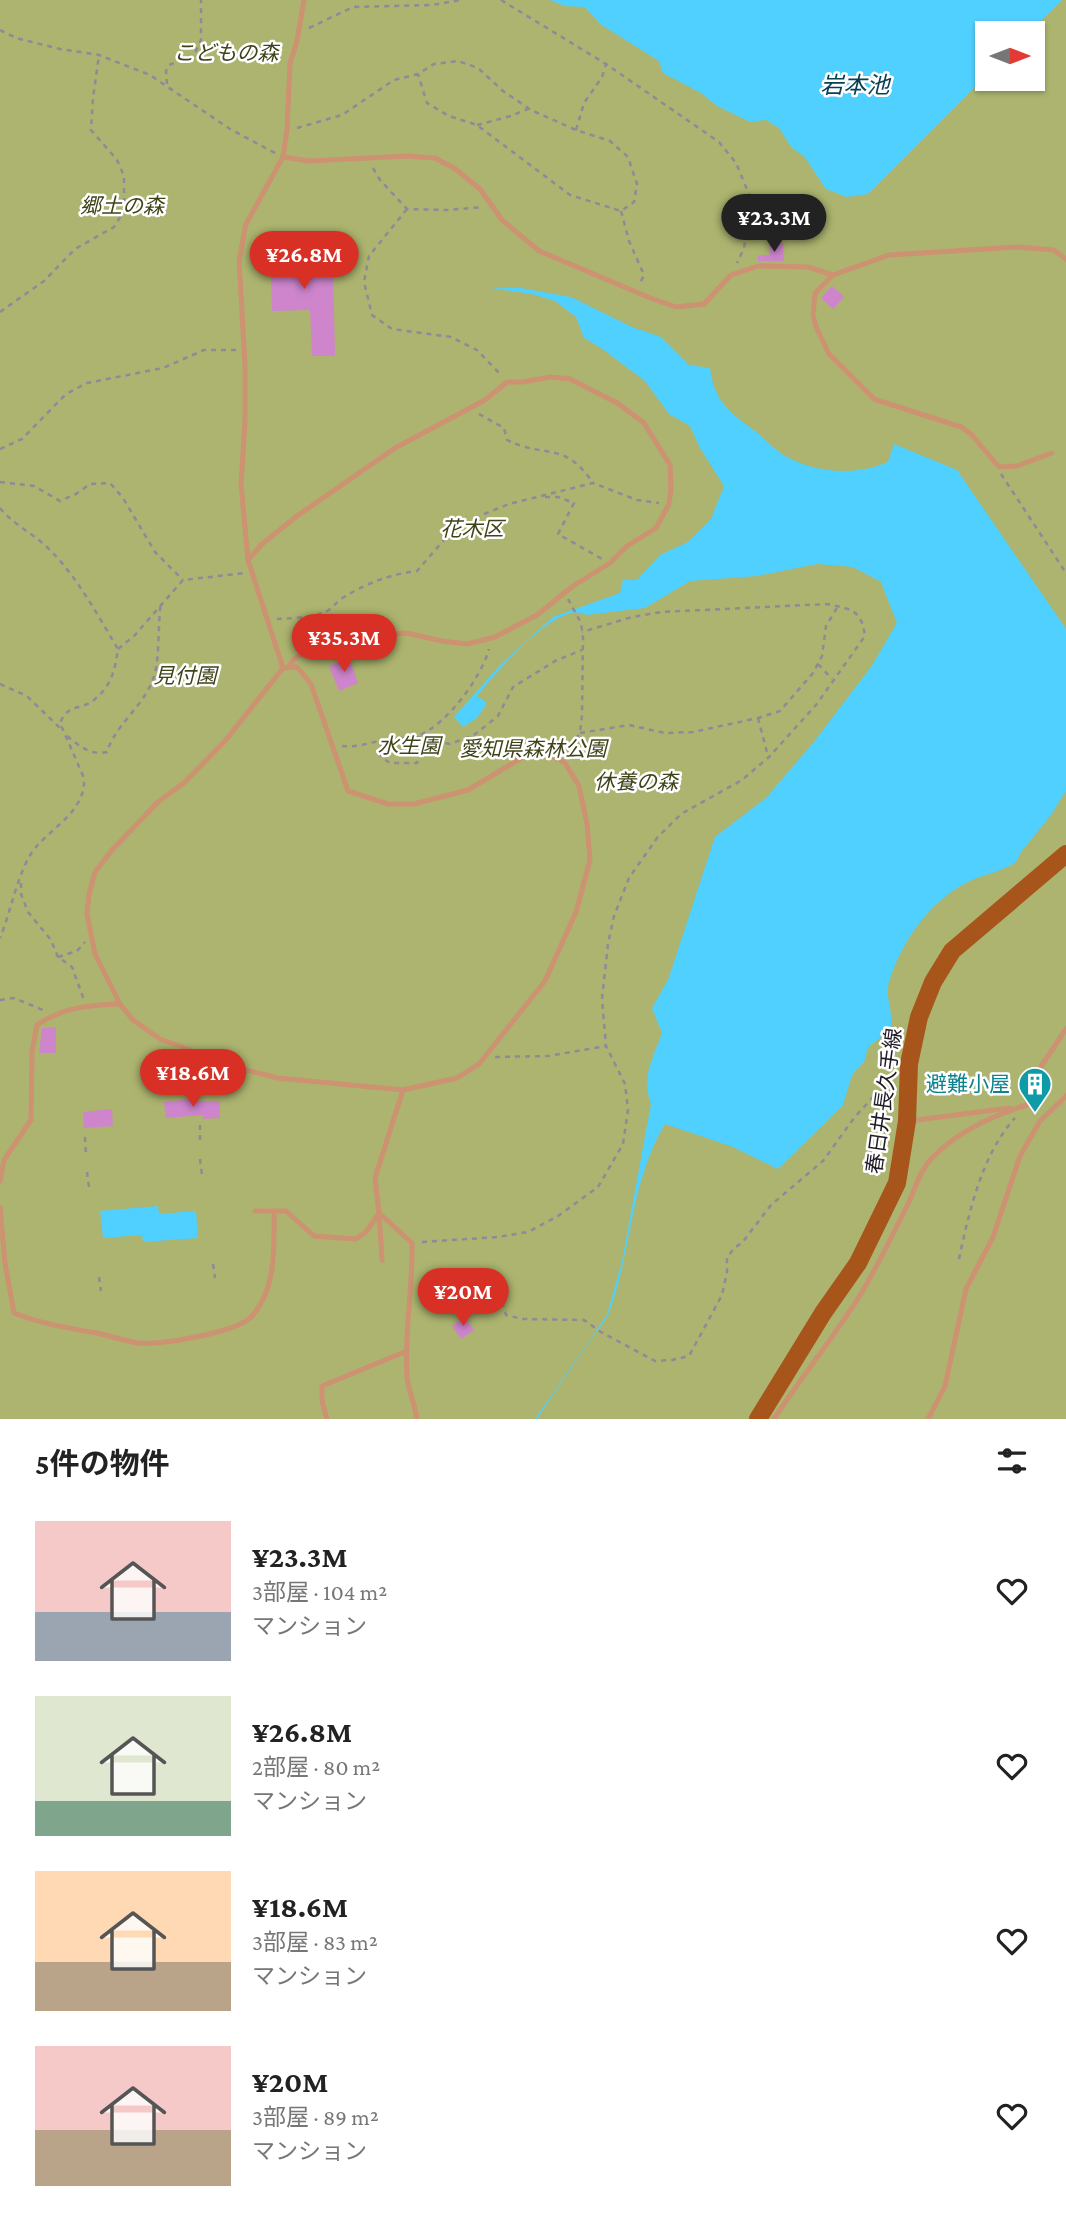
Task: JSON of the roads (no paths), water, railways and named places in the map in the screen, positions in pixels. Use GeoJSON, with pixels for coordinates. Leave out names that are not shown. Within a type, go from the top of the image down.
{"type":"FeatureCollection","features":[{"type":"Feature","properties":{"kind":"main road","name":"春日井長久手線"},"geometry":{"type":"LineString","coordinates":[[758,1419],[822,1313],[858,1263],[897,1184],[907,1121],[909,1064],[919,1017],[933,982],[951,951],[1066,854]]}},
{"type":"Feature","properties":{"kind":"lane"},"geometry":{"type":"LineString","coordinates":[[286,668],[247,560],[241,484],[245,422],[239,260],[246,224],[283,157],[290,64],[304,0]]}},
{"type":"Feature","properties":{"kind":"lane"},"geometry":{"type":"LineString","coordinates":[[283,157],[309,161],[407,156],[435,158],[472,182],[502,220],[539,251],[676,307],[704,304],[732,275],[758,266],[808,267],[833,275]]}},
{"type":"Feature","properties":{"kind":"lane"},"geometry":{"type":"LineString","coordinates":[[1052,453],[1017,466],[999,467],[961,427],[874,399],[829,354],[816,327],[815,293],[833,275],[889,255],[1017,247],[1054,250],[1066,259]]}},
{"type":"Feature","properties":{"kind":"lane"},"geometry":{"type":"LineString","coordinates":[[247,560],[262,544],[297,516],[395,448],[485,400],[508,382],[551,377],[570,379],[617,404],[644,423],[670,465],[669,504],[656,528],[627,546],[610,563],[537,615],[495,637],[467,644],[407,633],[348,638],[322,642],[294,659],[286,668],[225,741],[185,782],[158,802],[95,872],[87,914],[95,954],[120,1004],[132,1020],[160,1039],[246,1070],[337,1085],[403,1090],[457,1078],[483,1059],[545,981],[576,912],[590,860],[587,824],[579,786],[565,763],[535,755],[523,757],[468,790],[414,804],[388,804],[348,790],[311,684],[297,667],[286,668]]}},
{"type":"Feature","properties":{"kind":"lane"},"geometry":{"type":"LineString","coordinates":[[0,1181],[5,1160],[31,1120],[32,1063],[37,1025],[54,1014],[86,1005],[120,1004]]}},
{"type":"Feature","properties":{"kind":"lane"},"geometry":{"type":"LineString","coordinates":[[1027,1105],[1030,1083],[1066,1029]]}},
{"type":"Feature","properties":{"kind":"lane"},"geometry":{"type":"LineString","coordinates":[[382,1260],[375,1178],[403,1090]]}},
{"type":"Feature","properties":{"kind":"lane"},"geometry":{"type":"LineString","coordinates":[[928,1419],[944,1386],[966,1289],[993,1237],[1020,1156],[1040,1121],[1066,1096]]}},
{"type":"Feature","properties":{"kind":"lane"},"geometry":{"type":"LineString","coordinates":[[907,1121],[1027,1105]]}},
{"type":"Feature","properties":{"kind":"lane"},"geometry":{"type":"LineString","coordinates":[[774,1419],[823,1352],[862,1292],[923,1168],[934,1155],[966,1131],[1006,1111],[1027,1105]]}},
{"type":"Feature","properties":{"kind":"lane"},"geometry":{"type":"LineString","coordinates":[[0,1207],[5,1263],[14,1314],[40,1323],[141,1343],[209,1334],[246,1322],[253,1316],[270,1281],[274,1256],[274,1211]]}},
{"type":"Feature","properties":{"kind":"lane"},"geometry":{"type":"LineString","coordinates":[[255,1211],[286,1211],[314,1236],[356,1240],[366,1232],[379,1213]]}},
{"type":"Feature","properties":{"kind":"lane"},"geometry":{"type":"LineString","coordinates":[[379,1213],[412,1243],[407,1379],[416,1419]]}},
{"type":"Feature","properties":{"kind":"lane"},"geometry":{"type":"LineString","coordinates":[[327,1419],[322,1401],[322,1386],[407,1351]]}},
{"type":"Feature","properties":{"kind":"water","name":"岩本池"},"geometry":{"type":"Polygon","coordinates":[[[550,0],[1062,0],[1041,21],[975,21],[975,87],[868,194],[847,197],[826,189],[804,156],[792,148],[779,128],[766,120],[750,122],[717,106],[701,93],[663,73],[659,61],[600,24],[585,7],[565,6],[550,0]]]}},
{"type":"Feature","properties":{"kind":"water"},"geometry":{"type":"Polygon","coordinates":[[[492,288],[521,288],[571,297],[632,327],[661,337],[689,365],[710,368],[715,389],[724,405],[779,452],[804,465],[847,471],[875,467],[888,462],[894,444],[957,470],[1066,629],[1066,791],[1051,815],[1016,862],[957,888],[920,922],[902,951],[889,982],[890,1029],[868,1048],[864,1062],[852,1075],[843,1105],[778,1169],[733,1147],[665,1124],[645,1169],[617,1289],[609,1313],[537,1419],[607,1315],[622,1261],[651,1104],[648,1076],[662,1033],[652,1008],[668,980],[715,837],[766,798],[813,743],[871,667],[897,623],[881,582],[853,567],[817,564],[757,576],[690,581],[645,608],[586,615],[574,613],[544,628],[527,641],[477,696],[487,703],[477,718],[463,727],[454,717],[500,665],[553,617],[620,593],[623,580],[637,580],[660,555],[688,542],[711,519],[724,486],[700,448],[690,426],[669,414],[645,381],[584,338],[576,317],[555,301],[532,294],[492,288]]]}},
{"type":"Feature","properties":{"kind":"water"},"geometry":{"type":"Polygon","coordinates":[[[158,1206],[159,1214],[196,1211],[198,1238],[143,1242],[142,1235],[103,1238],[100,1211],[158,1206]]]}},
{"type":"Feature","properties":{"kind":"place","name":"避難小屋"},"geometry":{"type":"Point","coordinates":[1035,1114]}},
{"type":"Feature","properties":{"kind":"park label","name":"こどもの森"},"geometry":{"type":"Point","coordinates":[226,53]}},
{"type":"Feature","properties":{"kind":"park label","name":"郷土の森"},"geometry":{"type":"Point","coordinates":[122,206]}},
{"type":"Feature","properties":{"kind":"park label","name":"花木区"},"geometry":{"type":"Point","coordinates":[472,529]}},
{"type":"Feature","properties":{"kind":"park label","name":"見付園"},"geometry":{"type":"Point","coordinates":[185,676]}},
{"type":"Feature","properties":{"kind":"park label","name":"水生園"},"geometry":{"type":"Point","coordinates":[409,746]}},
{"type":"Feature","properties":{"kind":"park label","name":"愛知県森林公園"},"geometry":{"type":"Point","coordinates":[533,749]}},
{"type":"Feature","properties":{"kind":"park label","name":"休養の森"},"geometry":{"type":"Point","coordinates":[636,782]}}]}
